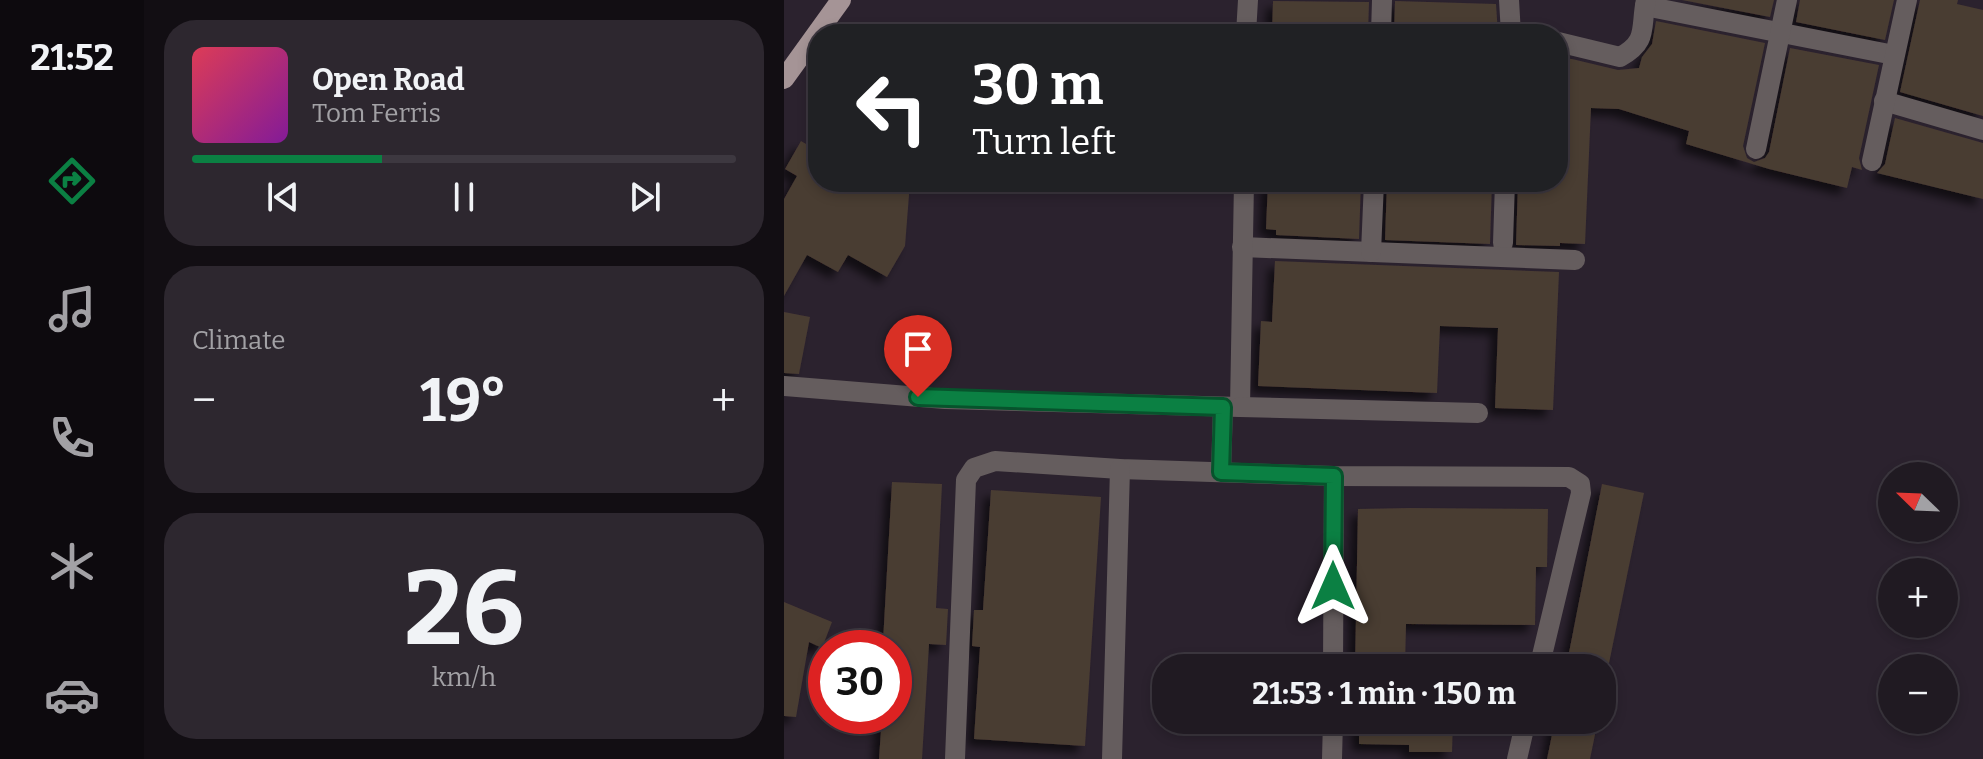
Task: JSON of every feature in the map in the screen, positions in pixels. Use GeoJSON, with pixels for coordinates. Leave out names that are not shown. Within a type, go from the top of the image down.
{"type":"FeatureCollection","features":[{"type":"Feature","properties":{"kind":"main road"},"geometry":{"type":"LineString","coordinates":[[824,24],[841,0]]}},
{"type":"Feature","properties":{"kind":"main road"},"geometry":{"type":"LineString","coordinates":[[784,79],[808,46]]}},
{"type":"Feature","properties":{"kind":"street"},"geometry":{"type":"LineString","coordinates":[[1247,24],[1248,0]]}},
{"type":"Feature","properties":{"kind":"street"},"geometry":{"type":"LineString","coordinates":[[1381,24],[1382,0]]}},
{"type":"Feature","properties":{"kind":"street"},"geometry":{"type":"LineString","coordinates":[[1509,0],[1513,24]]}},
{"type":"Feature","properties":{"kind":"street"},"geometry":{"type":"LineString","coordinates":[[1756,149],[1787,0]]}},
{"type":"Feature","properties":{"kind":"street"},"geometry":{"type":"LineString","coordinates":[[1872,161],[1907,0]]}},
{"type":"Feature","properties":{"kind":"street"},"geometry":{"type":"LineString","coordinates":[[1568,44],[1620,57],[1636,48],[1640,40],[1646,3],[1894,55]]}},
{"type":"Feature","properties":{"kind":"street"},"geometry":{"type":"LineString","coordinates":[[1884,101],[1983,130]]}},
{"type":"Feature","properties":{"kind":"street"},"geometry":{"type":"LineString","coordinates":[[1221,472],[1231,407],[1244,192]]}},
{"type":"Feature","properties":{"kind":"street"},"geometry":{"type":"LineString","coordinates":[[1371,252],[1374,192]]}},
{"type":"Feature","properties":{"kind":"street"},"geometry":{"type":"LineString","coordinates":[[1503,243],[1505,192]]}},
{"type":"Feature","properties":{"kind":"street"},"geometry":{"type":"LineString","coordinates":[[1242,247],[1575,260]]}},
{"type":"Feature","properties":{"kind":"street"},"geometry":{"type":"LineString","coordinates":[[784,386],[945,399],[1478,413]]}},
{"type":"Feature","properties":{"kind":"street"},"geometry":{"type":"LineString","coordinates":[[955,759],[966,480],[974,468],[995,461],[1120,469],[1334,476],[1560,476],[1580,484],[1581,493],[1542,654]]}},
{"type":"Feature","properties":{"kind":"street"},"geometry":{"type":"LineString","coordinates":[[1112,759],[1120,469]]}},
{"type":"Feature","properties":{"kind":"street"},"geometry":{"type":"LineString","coordinates":[[1333,654],[1334,476]]}},
{"type":"Feature","properties":{"kind":"street"},"geometry":{"type":"LineString","coordinates":[[1332,759],[1333,734]]}},
{"type":"Feature","properties":{"kind":"street"},"geometry":{"type":"LineString","coordinates":[[1517,759],[1523,734]]}},
{"type":"Feature","properties":{"kind":"building"},"geometry":{"type":"Polygon","coordinates":[[[1682,0],[1774,0],[1770,17],[1682,0]]]}},
{"type":"Feature","properties":{"kind":"building"},"geometry":{"type":"Polygon","coordinates":[[[1800,0],[1894,0],[1885,40],[1796,22],[1800,0]]]}},
{"type":"Feature","properties":{"kind":"building"},"geometry":{"type":"Polygon","coordinates":[[[1920,0],[1958,0],[1957,4],[1983,10],[1983,116],[1900,92],[1920,0]]]}},
{"type":"Feature","properties":{"kind":"building"},"geometry":{"type":"Polygon","coordinates":[[[1273,1],[1369,2],[1368,24],[1272,24],[1273,1]]]}},
{"type":"Feature","properties":{"kind":"building"},"geometry":{"type":"Polygon","coordinates":[[[1395,1],[1496,4],[1497,24],[1394,24],[1395,1]]]}},
{"type":"Feature","properties":{"kind":"building"},"geometry":{"type":"Polygon","coordinates":[[[1656,21],[1765,43],[1743,146],[1747,158],[1754,162],[1765,158],[1769,152],[1790,48],[1879,65],[1859,158],[1862,170],[1852,167],[1847,188],[1686,144],[1689,131],[1619,109],[1591,108],[1585,244],[1516,245],[1518,192],[1568,192],[1568,59],[1618,70],[1639,68],[1642,57],[1652,44],[1656,21]]]}},
{"type":"Feature","properties":{"kind":"building"},"geometry":{"type":"Polygon","coordinates":[[[1895,118],[1983,143],[1983,199],[1877,173],[1885,164],[1895,118]]]}},
{"type":"Feature","properties":{"kind":"building"},"geometry":{"type":"Polygon","coordinates":[[[801,141],[808,145],[808,192],[909,192],[905,246],[887,277],[848,255],[838,272],[807,255],[784,296],[784,199],[797,176],[785,169],[801,141]]]}},
{"type":"Feature","properties":{"kind":"building"},"geometry":{"type":"Polygon","coordinates":[[[1268,192],[1361,192],[1359,239],[1276,235],[1276,230],[1266,229],[1268,192]]]}},
{"type":"Feature","properties":{"kind":"building"},"geometry":{"type":"Polygon","coordinates":[[[1387,192],[1492,192],[1490,244],[1385,240],[1387,192]]]}},
{"type":"Feature","properties":{"kind":"building"},"geometry":{"type":"Polygon","coordinates":[[[1275,261],[1559,272],[1553,410],[1495,408],[1498,328],[1440,326],[1437,393],[1258,386],[1261,321],[1272,322],[1275,261]]]}},
{"type":"Feature","properties":{"kind":"building"},"geometry":{"type":"Polygon","coordinates":[[[784,312],[810,317],[799,374],[784,373],[784,312]]]}},
{"type":"Feature","properties":{"kind":"building"},"geometry":{"type":"Polygon","coordinates":[[[892,482],[942,484],[936,608],[948,609],[946,645],[929,644],[922,759],[879,759],[881,734],[912,734],[912,630],[884,630],[892,482]]]}},
{"type":"Feature","properties":{"kind":"building"},"geometry":{"type":"Polygon","coordinates":[[[1602,484],[1644,493],[1611,654],[1569,654],[1602,484]]]}},
{"type":"Feature","properties":{"kind":"building"},"geometry":{"type":"Polygon","coordinates":[[[991,490],[1101,497],[1085,746],[974,739],[980,647],[972,646],[974,610],[983,610],[991,490]]]}},
{"type":"Feature","properties":{"kind":"building"},"geometry":{"type":"Polygon","coordinates":[[[1358,509],[1548,509],[1547,567],[1536,567],[1535,625],[1406,624],[1405,654],[1355,654],[1358,509]]]}},
{"type":"Feature","properties":{"kind":"building"},"geometry":{"type":"Polygon","coordinates":[[[784,602],[832,622],[829,630],[808,630],[808,648],[796,717],[784,716],[784,602]]]}},
{"type":"Feature","properties":{"kind":"building"},"geometry":{"type":"Polygon","coordinates":[[[1359,734],[1453,734],[1452,752],[1409,752],[1409,745],[1359,744],[1359,734]]]}},
{"type":"Feature","properties":{"kind":"building"},"geometry":{"type":"Polygon","coordinates":[[[1552,734],[1595,734],[1590,759],[1547,759],[1552,734]]]}},
{"type":"Feature","properties":{"kind":"route"},"geometry":{"type":"LineString","coordinates":[[918,397],[1223,407],[1221,472],[1334,476],[1333,586]]}}]}
